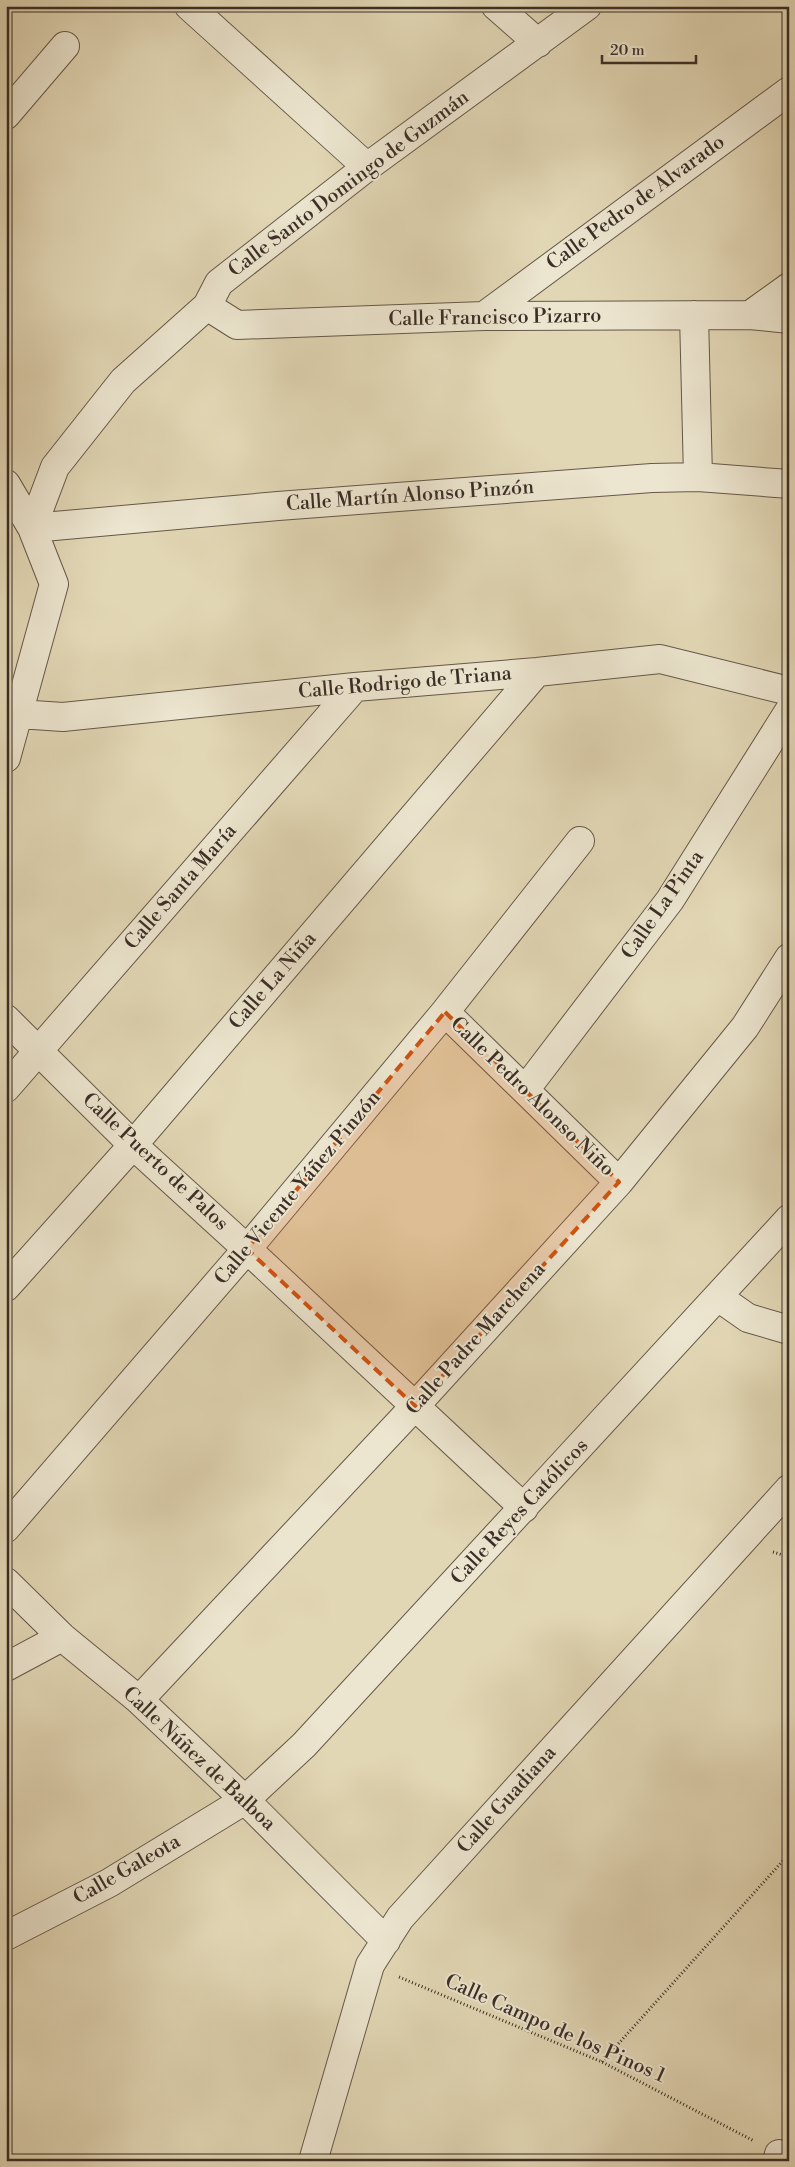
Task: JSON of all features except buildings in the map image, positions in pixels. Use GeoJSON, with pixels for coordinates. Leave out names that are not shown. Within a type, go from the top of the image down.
{"type":"FeatureCollection","features":[{"type":"Feature","properties":{"kind":"street"},"geometry":{"type":"LineString","coordinates":[[189,6],[367,166]]}},
{"type":"Feature","properties":{"kind":"street"},"geometry":{"type":"LineString","coordinates":[[496,6],[538,43]]}},
{"type":"Feature","properties":{"kind":"street","name":"Calle Santo Domingo de Guzmán"},"geometry":{"type":"LineString","coordinates":[[32,528],[54,467],[124,381],[207,306],[220,283],[367,166],[587,6]]}},
{"type":"Feature","properties":{"kind":"street"},"geometry":{"type":"LineString","coordinates":[[6,115],[65,46]]}},
{"type":"Feature","properties":{"kind":"street","name":"Calle Pedro de Alvarado"},"geometry":{"type":"LineString","coordinates":[[484,316],[789,91]]}},
{"type":"Feature","properties":{"kind":"street"},"geometry":{"type":"LineString","coordinates":[[750,315],[789,288]]}},
{"type":"Feature","properties":{"kind":"street","name":"Calle Francisco Pizarro"},"geometry":{"type":"LineString","coordinates":[[207,306],[237,326],[484,316],[750,315],[789,320]]}},
{"type":"Feature","properties":{"kind":"street"},"geometry":{"type":"LineString","coordinates":[[694,315],[698,477]]}},
{"type":"Feature","properties":{"kind":"street","name":"Calle Martín Alonso Pinzón"},"geometry":{"type":"LineString","coordinates":[[32,528],[278,506],[652,478],[698,477],[789,484]]}},
{"type":"Feature","properties":{"kind":"street"},"geometry":{"type":"LineString","coordinates":[[6,484],[32,528],[54,584],[6,758]]}},
{"type":"Feature","properties":{"kind":"street","name":"Calle Rodrigo de Triana"},"geometry":{"type":"LineString","coordinates":[[18,714],[63,717],[355,687],[537,672],[660,659],[789,691]]}},
{"type":"Feature","properties":{"kind":"street","name":"Calle La Niña"},"geometry":{"type":"LineString","coordinates":[[6,1287],[133,1145],[537,672]]}},
{"type":"Feature","properties":{"kind":"street","name":"Calle Santa María"},"geometry":{"type":"LineString","coordinates":[[6,1088],[355,687]]}},
{"type":"Feature","properties":{"kind":"street","name":"Calle La Pinta"},"geometry":{"type":"LineString","coordinates":[[525,1090],[670,900],[789,711]]}},
{"type":"Feature","properties":{"kind":"street","name":"Calle Vicente Yáñez Pinzón"},"geometry":{"type":"LineString","coordinates":[[6,1528],[248,1249],[445,1012],[580,841]]}},
{"type":"Feature","properties":{"kind":"street","name":"Calle Padre Marchena"},"geometry":{"type":"LineString","coordinates":[[139,1700],[415,1406],[620,1182],[745,1027],[789,958]]}},
{"type":"Feature","properties":{"kind":"street","name":"Calle Pedro Alonso Niño"},"geometry":{"type":"LineString","coordinates":[[445,1012],[620,1182]]}},
{"type":"Feature","properties":{"kind":"street","name":"Calle Puerto de Palos"},"geometry":{"type":"LineString","coordinates":[[6,1019],[133,1145],[248,1249],[524,1508]]}},
{"type":"Feature","properties":{"kind":"street","name":"Calle Reyes Católicos"},"geometry":{"type":"LineString","coordinates":[[245,1800],[304,1745],[789,1219]]}},
{"type":"Feature","properties":{"kind":"street"},"geometry":{"type":"LineString","coordinates":[[718,1297],[748,1318],[789,1330]]}},
{"type":"Feature","properties":{"kind":"street","name":"Calle Guadiana"},"geometry":{"type":"LineString","coordinates":[[314,2161],[370,1965],[400,1918],[789,1489]]}},
{"type":"Feature","properties":{"kind":"street","name":"Calle Núñez de Balboa"},"geometry":{"type":"LineString","coordinates":[[6,1582],[62,1637],[139,1700],[245,1800],[386,1941]]}},
{"type":"Feature","properties":{"kind":"street"},"geometry":{"type":"LineString","coordinates":[[6,1667],[62,1637]]}},
{"type":"Feature","properties":{"kind":"street","name":"Calle Galeota"},"geometry":{"type":"LineString","coordinates":[[6,1936],[109,1884],[245,1800]]}},
{"type":"Feature","properties":{"kind":"path"},"geometry":{"type":"LineString","coordinates":[[602,2062],[789,1854]]}},
{"type":"Feature","properties":{"kind":"path","name":"Calle Campo de los Pinos 1"},"geometry":{"type":"LineString","coordinates":[[370,1965],[602,2062],[778,2157]]}},
{"type":"Feature","properties":{"kind":"highlighted area"},"geometry":{"type":"Polygon","coordinates":[[[445,1012],[619,1182],[415,1406],[247,1249],[445,1012]]]}}]}
